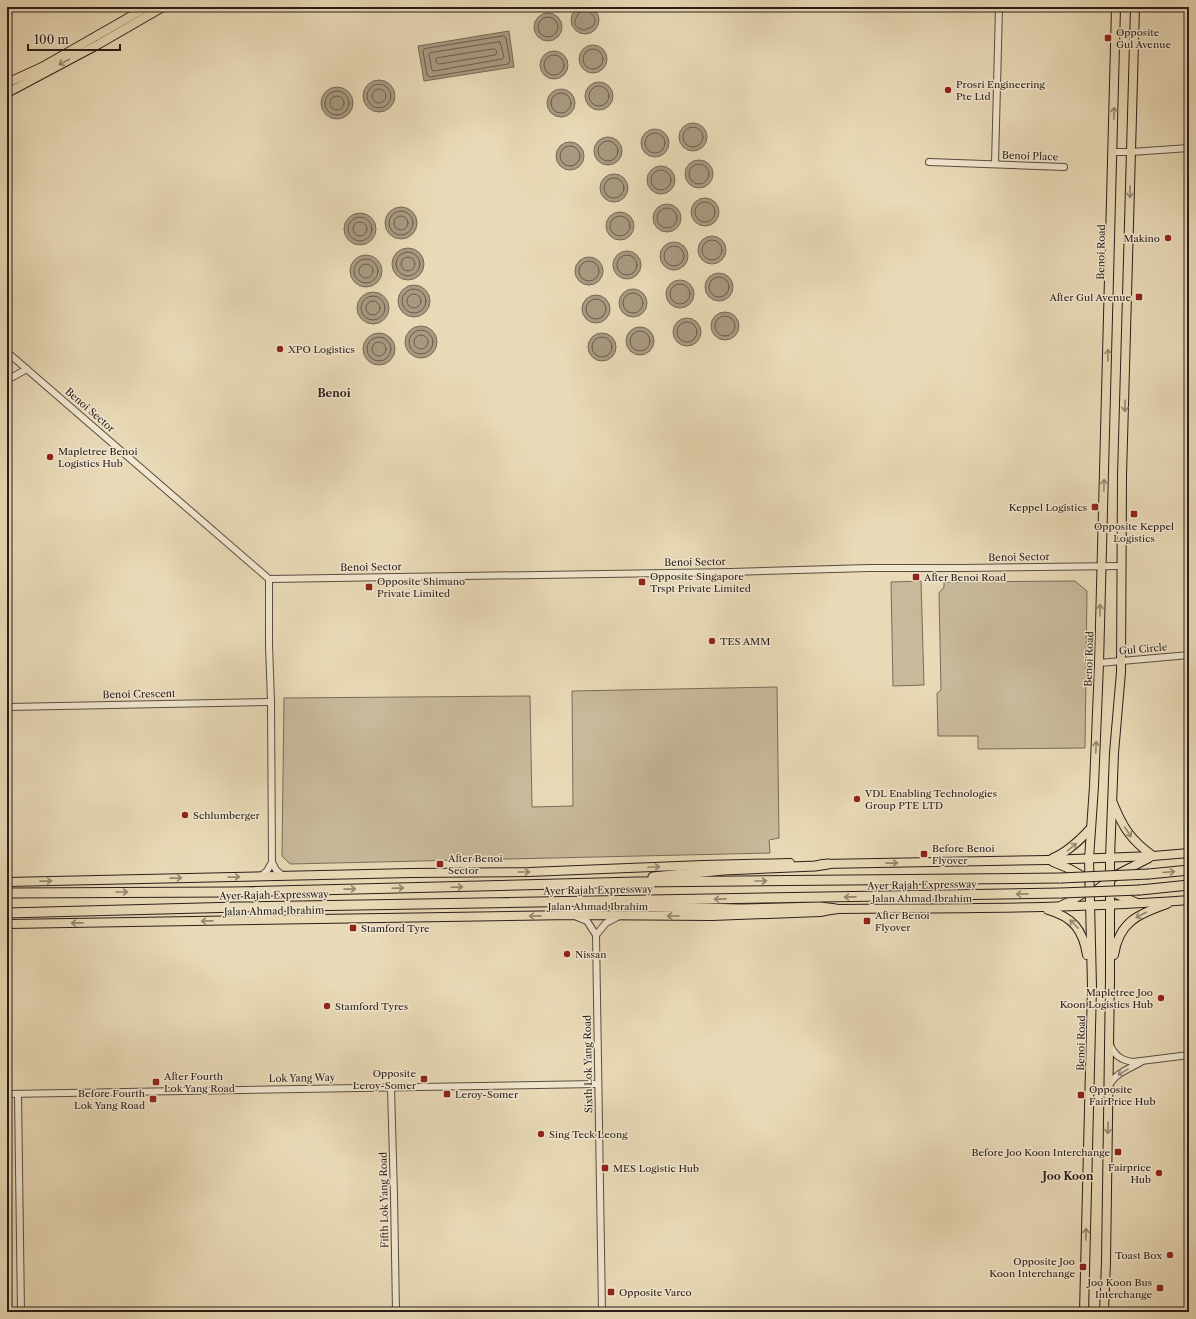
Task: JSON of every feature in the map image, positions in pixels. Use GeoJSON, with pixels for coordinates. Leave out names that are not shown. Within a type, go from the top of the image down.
{"type":"FeatureCollection","features":[{"type":"Feature","properties":{"kind":"highway"},"geometry":{"type":"LineString","coordinates":[[638,882],[648,877],[687,873],[828,864]]}},
{"type":"Feature","properties":{"kind":"highway","name":"Ayer Rajah Expressway"},"geometry":{"type":"LineString","coordinates":[[7,893],[240,891],[638,882],[1061,878],[1149,874],[1189,870]]}},
{"type":"Feature","properties":{"kind":"highway","name":"Ayer Rajah Expressway"},"geometry":{"type":"LineString","coordinates":[[7,913],[239,907],[1061,894],[1140,890],[1189,885]]}},
{"type":"Feature","properties":{"kind":"highway"},"geometry":{"type":"LineString","coordinates":[[563,902],[621,907],[741,909],[820,907],[836,909]]}},
{"type":"Feature","properties":{"kind":"main road"},"geometry":{"type":"LineString","coordinates":[[7,83],[42,67],[147,7]]}},
{"type":"Feature","properties":{"kind":"main road"},"geometry":{"type":"LineString","coordinates":[[7,92],[99,44],[163,7]]}},
{"type":"Feature","properties":{"kind":"main road","name":"Benoi Road"},"geometry":{"type":"LineString","coordinates":[[1084,1312],[1092,987],[1090,905],[1094,885],[1089,859],[1094,786],[1099,663],[1116,7]]}},
{"type":"Feature","properties":{"kind":"main road"},"geometry":{"type":"LineString","coordinates":[[1104,1312],[1110,976],[1110,858],[1112,800],[1121,661],[1122,476],[1135,7]]}},
{"type":"Feature","properties":{"kind":"main road"},"geometry":{"type":"LineString","coordinates":[[1112,800],[1120,821],[1132,838],[1140,847],[1153,856]]}},
{"type":"Feature","properties":{"kind":"main road"},"geometry":{"type":"LineString","coordinates":[[1048,860],[1069,849],[1091,828]]}},
{"type":"Feature","properties":{"kind":"main road"},"geometry":{"type":"LineString","coordinates":[[7,882],[412,872],[529,872],[719,864],[828,864],[1089,859],[1189,853]]}},
{"type":"Feature","properties":{"kind":"main road"},"geometry":{"type":"LineString","coordinates":[[1056,907],[1069,902],[1110,875],[1153,856]]}},
{"type":"Feature","properties":{"kind":"main road"},"geometry":{"type":"LineString","coordinates":[[1048,860],[1070,869],[1094,885],[1138,903]]}},
{"type":"Feature","properties":{"kind":"main road"},"geometry":{"type":"LineString","coordinates":[[1094,885],[1110,904]]}},
{"type":"Feature","properties":{"kind":"main road","name":"Jalan Ahmad Ibrahim"},"geometry":{"type":"LineString","coordinates":[[7,924],[574,915],[712,916],[820,912],[836,909],[1056,907],[1189,900]]}},
{"type":"Feature","properties":{"kind":"main road"},"geometry":{"type":"LineString","coordinates":[[1110,976],[1117,942],[1126,926],[1136,917],[1145,912],[1177,901]]}},
{"type":"Feature","properties":{"kind":"main road"},"geometry":{"type":"LineString","coordinates":[[1040,907],[1060,913],[1077,927],[1082,934],[1086,946],[1092,987]]}},
{"type":"Feature","properties":{"kind":"street","name":"Benoi Place"},"geometry":{"type":"LineString","coordinates":[[995,164],[1000,7]]}},
{"type":"Feature","properties":{"kind":"street"},"geometry":{"type":"LineString","coordinates":[[1113,152],[1189,148]]}},
{"type":"Feature","properties":{"kind":"street","name":"Benoi Place"},"geometry":{"type":"LineString","coordinates":[[929,162],[1064,167]]}},
{"type":"Feature","properties":{"kind":"street","name":"Benoi Sector"},"geometry":{"type":"LineString","coordinates":[[7,352],[269,579],[869,568],[1122,566]]}},
{"type":"Feature","properties":{"kind":"street"},"geometry":{"type":"LineString","coordinates":[[7,380],[28,369]]}},
{"type":"Feature","properties":{"kind":"street"},"geometry":{"type":"LineString","coordinates":[[269,579],[272,862],[276,870],[283,876]]}},
{"type":"Feature","properties":{"kind":"street","name":"Gul Circle"},"geometry":{"type":"LineString","coordinates":[[1099,663],[1189,655]]}},
{"type":"Feature","properties":{"kind":"street","name":"Benoi Crescent"},"geometry":{"type":"LineString","coordinates":[[7,707],[271,702]]}},
{"type":"Feature","properties":{"kind":"street"},"geometry":{"type":"LineString","coordinates":[[261,876],[267,871],[272,862]]}},
{"type":"Feature","properties":{"kind":"street"},"geometry":{"type":"LineString","coordinates":[[574,915],[587,921],[596,935],[606,923],[619,916]]}},
{"type":"Feature","properties":{"kind":"street","name":"Sixth Lok Yang Road"},"geometry":{"type":"LineString","coordinates":[[596,935],[602,1312]]}},
{"type":"Feature","properties":{"kind":"street"},"geometry":{"type":"LineString","coordinates":[[1109,1044],[1113,1052],[1121,1059],[1133,1062],[1189,1055]]}},
{"type":"Feature","properties":{"kind":"street"},"geometry":{"type":"LineString","coordinates":[[1108,1087],[1113,1078],[1142,1061]]}},
{"type":"Feature","properties":{"kind":"street","name":"Lok Yang Way"},"geometry":{"type":"LineString","coordinates":[[7,1094],[598,1084]]}},
{"type":"Feature","properties":{"kind":"street","name":"Fifth Lok Yang Road"},"geometry":{"type":"LineString","coordinates":[[391,1088],[396,1312]]}},
{"type":"Feature","properties":{"kind":"street"},"geometry":{"type":"LineString","coordinates":[[18,1094],[21,1312]]}},
{"type":"Feature","properties":{"kind":"shaded area"},"geometry":{"type":"Polygon","coordinates":[[[921,581],[924,685],[893,686],[891,582],[921,581]]]}},
{"type":"Feature","properties":{"kind":"shaded area"},"geometry":{"type":"Polygon","coordinates":[[[1075,581],[1087,591],[1085,748],[978,749],[978,736],[938,736],[937,693],[941,690],[939,593],[944,587],[944,582],[1075,581]]]}},
{"type":"Feature","properties":{"kind":"shaded area"},"geometry":{"type":"Polygon","coordinates":[[[777,687],[779,838],[769,840],[770,853],[290,864],[282,856],[284,698],[530,696],[532,807],[573,806],[572,691],[777,687]]]}},
{"type":"Feature","properties":{"kind":"water"},"geometry":{"type":"Polygon","coordinates":[[[585,6],[595,10],[599,20],[595,30],[585,34],[575,30],[571,20],[575,10],[585,6]]]}},
{"type":"Feature","properties":{"kind":"water"},"geometry":{"type":"Polygon","coordinates":[[[548,13],[558,17],[562,27],[558,37],[548,41],[538,37],[534,27],[538,17],[548,13]]]}},
{"type":"Feature","properties":{"kind":"water"},"geometry":{"type":"Polygon","coordinates":[[[509,31],[514,67],[424,81],[418,46],[509,31]]]}},
{"type":"Feature","properties":{"kind":"water"},"geometry":{"type":"Polygon","coordinates":[[[593,45],[603,49],[607,59],[603,69],[593,73],[583,69],[579,59],[583,49],[593,45]]]}},
{"type":"Feature","properties":{"kind":"water"},"geometry":{"type":"Polygon","coordinates":[[[554,51],[564,55],[568,65],[564,75],[554,79],[544,75],[540,65],[544,55],[554,51]]]}},
{"type":"Feature","properties":{"kind":"water"},"geometry":{"type":"Polygon","coordinates":[[[376,80],[382,80],[392,87],[395,96],[394,102],[388,109],[382,112],[376,112],[366,105],[363,99],[363,93],[370,83],[376,80]]]}},
{"type":"Feature","properties":{"kind":"water"},"geometry":{"type":"Polygon","coordinates":[[[599,82],[609,86],[613,96],[609,106],[599,110],[589,106],[585,96],[589,86],[599,82]]]}},
{"type":"Feature","properties":{"kind":"water"},"geometry":{"type":"Polygon","coordinates":[[[334,87],[340,87],[350,94],[353,103],[352,109],[346,116],[340,119],[334,119],[324,112],[321,106],[321,100],[328,90],[334,87]]]}},
{"type":"Feature","properties":{"kind":"water"},"geometry":{"type":"Polygon","coordinates":[[[561,89],[571,93],[575,103],[571,113],[561,117],[551,113],[547,103],[551,93],[561,89]]]}},
{"type":"Feature","properties":{"kind":"water"},"geometry":{"type":"Polygon","coordinates":[[[693,123],[703,127],[707,137],[703,147],[693,151],[683,147],[679,137],[683,127],[693,123]]]}},
{"type":"Feature","properties":{"kind":"water"},"geometry":{"type":"Polygon","coordinates":[[[655,129],[665,133],[669,143],[665,153],[655,157],[645,153],[641,143],[645,133],[655,129]]]}},
{"type":"Feature","properties":{"kind":"water"},"geometry":{"type":"Polygon","coordinates":[[[608,137],[618,141],[622,151],[618,161],[608,165],[598,161],[594,151],[598,141],[608,137]]]}},
{"type":"Feature","properties":{"kind":"water"},"geometry":{"type":"Polygon","coordinates":[[[570,142],[580,146],[584,156],[580,166],[570,170],[560,166],[556,156],[560,146],[570,142]]]}},
{"type":"Feature","properties":{"kind":"water"},"geometry":{"type":"Polygon","coordinates":[[[699,160],[709,164],[713,174],[709,184],[699,188],[689,184],[685,174],[689,164],[699,160]]]}},
{"type":"Feature","properties":{"kind":"water"},"geometry":{"type":"Polygon","coordinates":[[[661,166],[671,170],[675,180],[671,190],[661,194],[651,190],[647,180],[651,170],[661,166]]]}},
{"type":"Feature","properties":{"kind":"water"},"geometry":{"type":"Polygon","coordinates":[[[614,174],[624,178],[628,188],[624,198],[614,202],[604,198],[600,188],[604,178],[614,174]]]}},
{"type":"Feature","properties":{"kind":"water"},"geometry":{"type":"Polygon","coordinates":[[[705,198],[715,202],[719,212],[715,222],[705,226],[695,222],[691,212],[695,202],[705,198]]]}},
{"type":"Feature","properties":{"kind":"water"},"geometry":{"type":"Polygon","coordinates":[[[667,204],[677,208],[681,218],[677,228],[667,232],[657,228],[653,218],[657,208],[667,204]]]}},
{"type":"Feature","properties":{"kind":"water"},"geometry":{"type":"Polygon","coordinates":[[[398,207],[404,207],[414,214],[417,223],[416,229],[410,236],[404,239],[398,239],[388,232],[385,226],[385,220],[392,210],[398,207]]]}},
{"type":"Feature","properties":{"kind":"water"},"geometry":{"type":"Polygon","coordinates":[[[620,212],[630,216],[634,226],[630,236],[620,240],[610,236],[606,226],[610,216],[620,212]]]}},
{"type":"Feature","properties":{"kind":"water"},"geometry":{"type":"Polygon","coordinates":[[[357,213],[363,213],[373,220],[376,229],[375,235],[369,242],[363,245],[357,245],[347,238],[344,232],[344,226],[351,216],[357,213]]]}},
{"type":"Feature","properties":{"kind":"water"},"geometry":{"type":"Polygon","coordinates":[[[712,236],[722,240],[726,250],[722,260],[712,264],[702,260],[698,250],[702,240],[712,236]]]}},
{"type":"Feature","properties":{"kind":"water"},"geometry":{"type":"Polygon","coordinates":[[[674,242],[684,246],[688,256],[684,266],[674,270],[664,266],[660,256],[664,246],[674,242]]]}},
{"type":"Feature","properties":{"kind":"water"},"geometry":{"type":"Polygon","coordinates":[[[405,248],[411,248],[421,255],[424,264],[423,270],[417,277],[411,280],[405,280],[395,273],[392,267],[392,261],[399,251],[405,248]]]}},
{"type":"Feature","properties":{"kind":"water"},"geometry":{"type":"Polygon","coordinates":[[[627,251],[637,255],[641,265],[637,275],[627,279],[617,275],[613,265],[617,255],[627,251]]]}},
{"type":"Feature","properties":{"kind":"water"},"geometry":{"type":"Polygon","coordinates":[[[363,255],[369,255],[379,262],[382,271],[381,277],[375,284],[369,287],[363,287],[353,280],[350,274],[350,268],[357,258],[363,255]]]}},
{"type":"Feature","properties":{"kind":"water"},"geometry":{"type":"Polygon","coordinates":[[[589,257],[599,261],[603,271],[599,281],[589,285],[579,281],[575,271],[579,261],[589,257]]]}},
{"type":"Feature","properties":{"kind":"water"},"geometry":{"type":"Polygon","coordinates":[[[719,273],[729,277],[733,287],[729,297],[719,301],[709,297],[705,287],[709,277],[719,273]]]}},
{"type":"Feature","properties":{"kind":"water"},"geometry":{"type":"Polygon","coordinates":[[[680,280],[690,284],[694,294],[690,304],[680,308],[670,304],[666,294],[670,284],[680,280]]]}},
{"type":"Feature","properties":{"kind":"water"},"geometry":{"type":"Polygon","coordinates":[[[411,285],[417,285],[427,292],[430,301],[429,307],[423,314],[417,317],[411,317],[401,310],[398,304],[398,298],[405,288],[411,285]]]}},
{"type":"Feature","properties":{"kind":"water"},"geometry":{"type":"Polygon","coordinates":[[[633,289],[643,293],[647,303],[643,313],[633,317],[623,313],[619,303],[623,293],[633,289]]]}},
{"type":"Feature","properties":{"kind":"water"},"geometry":{"type":"Polygon","coordinates":[[[370,292],[376,292],[386,299],[389,308],[388,314],[382,321],[376,324],[370,324],[360,317],[357,311],[357,305],[364,295],[370,292]]]}},
{"type":"Feature","properties":{"kind":"water"},"geometry":{"type":"Polygon","coordinates":[[[596,295],[606,299],[610,309],[606,319],[596,323],[586,319],[582,309],[586,299],[596,295]]]}},
{"type":"Feature","properties":{"kind":"water"},"geometry":{"type":"Polygon","coordinates":[[[725,312],[735,316],[739,326],[735,336],[725,340],[715,336],[711,326],[715,316],[725,312]]]}},
{"type":"Feature","properties":{"kind":"water"},"geometry":{"type":"Polygon","coordinates":[[[687,318],[697,322],[701,332],[697,342],[687,346],[677,342],[673,332],[677,322],[687,318]]]}},
{"type":"Feature","properties":{"kind":"water"},"geometry":{"type":"Polygon","coordinates":[[[418,326],[424,326],[434,333],[437,342],[436,348],[430,355],[424,358],[418,358],[408,351],[405,345],[405,339],[412,329],[418,326]]]}},
{"type":"Feature","properties":{"kind":"water"},"geometry":{"type":"Polygon","coordinates":[[[640,327],[650,331],[654,341],[650,351],[640,355],[630,351],[626,341],[630,331],[640,327]]]}},
{"type":"Feature","properties":{"kind":"water"},"geometry":{"type":"Polygon","coordinates":[[[376,333],[382,333],[392,340],[395,349],[394,355],[388,362],[382,365],[376,365],[366,358],[363,352],[363,346],[370,336],[376,333]]]}},
{"type":"Feature","properties":{"kind":"water"},"geometry":{"type":"Polygon","coordinates":[[[602,333],[612,337],[616,347],[612,357],[602,361],[592,357],[588,347],[592,337],[602,333]]]}},
{"type":"Feature","properties":{"kind":"place","name":"Opposite Gul Avenue"},"geometry":{"type":"Point","coordinates":[1108,38]}},
{"type":"Feature","properties":{"kind":"place","name":"Prosri Engineering Pte Ltd"},"geometry":{"type":"Point","coordinates":[948,90]}},
{"type":"Feature","properties":{"kind":"place","name":"Makino"},"geometry":{"type":"Point","coordinates":[1168,238]}},
{"type":"Feature","properties":{"kind":"place","name":"After Gul Avenue"},"geometry":{"type":"Point","coordinates":[1139,297]}},
{"type":"Feature","properties":{"kind":"place","name":"XPO Logistics"},"geometry":{"type":"Point","coordinates":[280,349]}},
{"type":"Feature","properties":{"kind":"place","name":"Mapletree Benoi Logistics Hub"},"geometry":{"type":"Point","coordinates":[50,457]}},
{"type":"Feature","properties":{"kind":"place","name":"Keppel Logistics"},"geometry":{"type":"Point","coordinates":[1095,507]}},
{"type":"Feature","properties":{"kind":"place","name":"Opposite Keppel Logistics"},"geometry":{"type":"Point","coordinates":[1134,514]}},
{"type":"Feature","properties":{"kind":"place","name":"After Benoi Road"},"geometry":{"type":"Point","coordinates":[916,577]}},
{"type":"Feature","properties":{"kind":"place","name":"Opposite Singapore Trspt Private Limited"},"geometry":{"type":"Point","coordinates":[642,582]}},
{"type":"Feature","properties":{"kind":"place","name":"Opposite Shimano Private Limited"},"geometry":{"type":"Point","coordinates":[369,587]}},
{"type":"Feature","properties":{"kind":"place","name":"TES AMM"},"geometry":{"type":"Point","coordinates":[712,641]}},
{"type":"Feature","properties":{"kind":"place","name":"VDL Enabling Technologies Group PTE LTD"},"geometry":{"type":"Point","coordinates":[857,799]}},
{"type":"Feature","properties":{"kind":"place","name":"Schlumberger"},"geometry":{"type":"Point","coordinates":[185,815]}},
{"type":"Feature","properties":{"kind":"place","name":"Before Benoi Flyover"},"geometry":{"type":"Point","coordinates":[924,854]}},
{"type":"Feature","properties":{"kind":"place","name":"After Benoi Sector"},"geometry":{"type":"Point","coordinates":[440,864]}},
{"type":"Feature","properties":{"kind":"place","name":"After Benoi Flyover"},"geometry":{"type":"Point","coordinates":[867,921]}},
{"type":"Feature","properties":{"kind":"place","name":"Stamford Tyre"},"geometry":{"type":"Point","coordinates":[353,928]}},
{"type":"Feature","properties":{"kind":"place","name":"Nissan"},"geometry":{"type":"Point","coordinates":[567,954]}},
{"type":"Feature","properties":{"kind":"place","name":"Mapletree Joo Koon Logistics Hub"},"geometry":{"type":"Point","coordinates":[1161,998]}},
{"type":"Feature","properties":{"kind":"place","name":"Stamford Tyres"},"geometry":{"type":"Point","coordinates":[327,1006]}},
{"type":"Feature","properties":{"kind":"place","name":"Opposite Leroy-Somer"},"geometry":{"type":"Point","coordinates":[424,1079]}},
{"type":"Feature","properties":{"kind":"place","name":"After Fourth Lok Yang Road"},"geometry":{"type":"Point","coordinates":[156,1082]}},
{"type":"Feature","properties":{"kind":"place","name":"Leroy-Somer"},"geometry":{"type":"Point","coordinates":[447,1094]}},
{"type":"Feature","properties":{"kind":"place","name":"Opposite FairPrice Hub"},"geometry":{"type":"Point","coordinates":[1081,1095]}},
{"type":"Feature","properties":{"kind":"place","name":"Before Fourth Lok Yang Road"},"geometry":{"type":"Point","coordinates":[153,1099]}},
{"type":"Feature","properties":{"kind":"place","name":"Sing Teck Leong"},"geometry":{"type":"Point","coordinates":[541,1134]}},
{"type":"Feature","properties":{"kind":"place","name":"Before Joo Koon Interchange"},"geometry":{"type":"Point","coordinates":[1118,1152]}},
{"type":"Feature","properties":{"kind":"place","name":"MES Logistic Hub"},"geometry":{"type":"Point","coordinates":[605,1168]}},
{"type":"Feature","properties":{"kind":"place","name":"Fairprice Hub"},"geometry":{"type":"Point","coordinates":[1159,1173]}},
{"type":"Feature","properties":{"kind":"place","name":"Toast Box"},"geometry":{"type":"Point","coordinates":[1170,1255]}},
{"type":"Feature","properties":{"kind":"place","name":"Opposite Joo Koon Interchange"},"geometry":{"type":"Point","coordinates":[1083,1267]}},
{"type":"Feature","properties":{"kind":"place","name":"Joo Koon Bus Interchange"},"geometry":{"type":"Point","coordinates":[1160,1288]}},
{"type":"Feature","properties":{"kind":"place","name":"Opposite Varco"},"geometry":{"type":"Point","coordinates":[611,1292]}},
{"type":"Feature","properties":{"kind":"district","name":"Benoi"},"geometry":{"type":"Point","coordinates":[334,393]}},
{"type":"Feature","properties":{"kind":"district","name":"Joo Koon"},"geometry":{"type":"Point","coordinates":[1068,1176]}}]}
